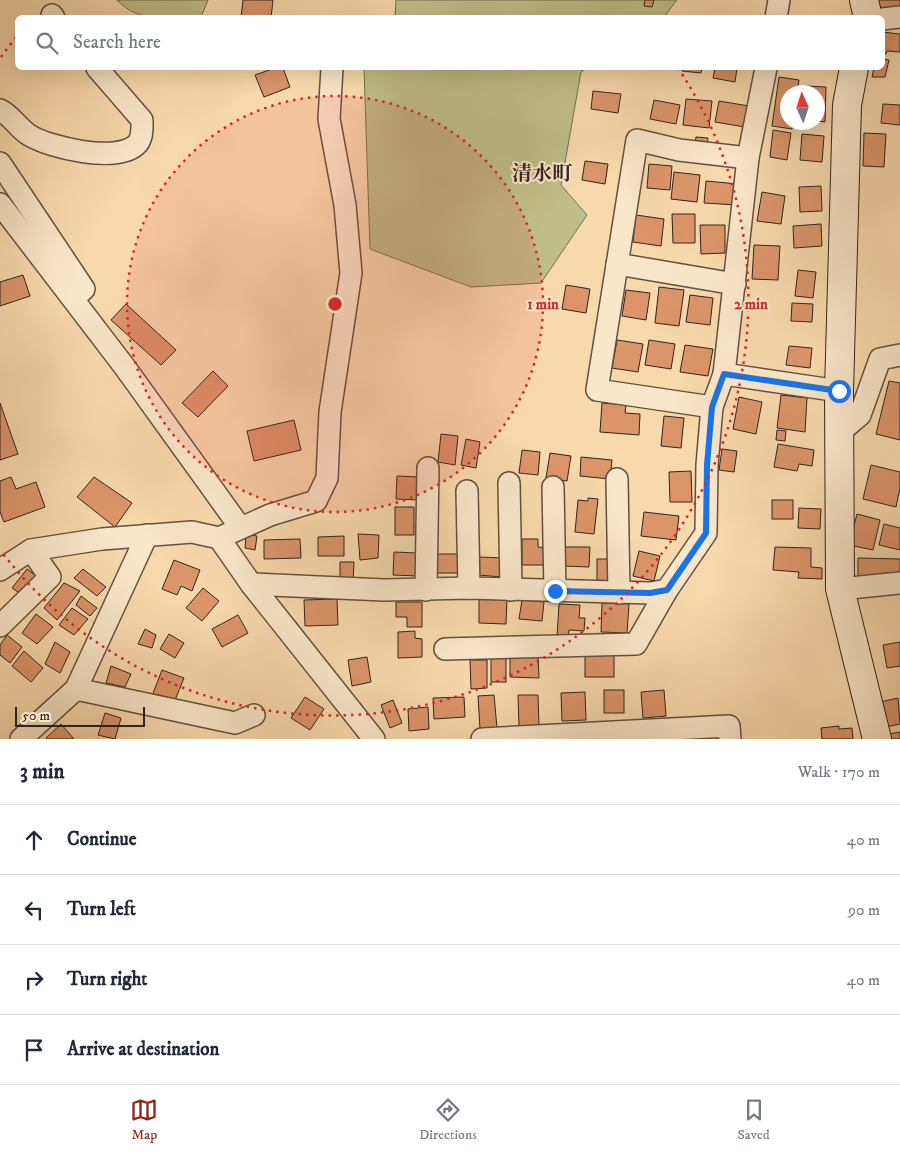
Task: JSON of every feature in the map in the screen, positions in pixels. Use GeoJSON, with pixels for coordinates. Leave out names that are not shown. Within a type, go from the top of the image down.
{"type":"FeatureCollection","features":[{"type":"Feature","properties":{"kind":"street"},"geometry":{"type":"LineString","coordinates":[[776,15],[779,0]]}},
{"type":"Feature","properties":{"kind":"street"},"geometry":{"type":"LineString","coordinates":[[864,0],[867,15]]}},
{"type":"Feature","properties":{"kind":"street"},"geometry":{"type":"LineString","coordinates":[[885,19],[900,17]]}},
{"type":"Feature","properties":{"kind":"street"},"geometry":{"type":"LineString","coordinates":[[0,110],[29,134],[53,146],[90,152],[126,151],[138,145],[142,134],[142,120],[99,70]]}},
{"type":"Feature","properties":{"kind":"street"},"geometry":{"type":"LineString","coordinates":[[0,570],[31,550],[102,539],[192,532],[219,538],[270,515],[316,502],[327,478],[330,412],[350,273],[346,205],[328,119],[332,70]]}},
{"type":"Feature","properties":{"kind":"street"},"geometry":{"type":"LineString","coordinates":[[444,649],[636,644],[667,590],[706,533],[707,465],[712,407],[724,374],[748,158],[766,70]]}},
{"type":"Feature","properties":{"kind":"street"},"geometry":{"type":"LineString","coordinates":[[851,70],[847,105],[839,391],[841,430],[840,589],[877,739]]}},
{"type":"Feature","properties":{"kind":"street"},"geometry":{"type":"LineString","coordinates":[[712,407],[597,390],[637,140],[679,150],[748,158]]}},
{"type":"Feature","properties":{"kind":"street"},"geometry":{"type":"LineString","coordinates":[[0,163],[84,289],[73,299]]}},
{"type":"Feature","properties":{"kind":"street"},"geometry":{"type":"LineString","coordinates":[[0,204],[73,299],[240,527]]}},
{"type":"Feature","properties":{"kind":"street"},"geometry":{"type":"LineString","coordinates":[[617,264],[735,284]]}},
{"type":"Feature","properties":{"kind":"street"},"geometry":{"type":"LineString","coordinates":[[841,430],[860,415],[880,359],[900,356]]}},
{"type":"Feature","properties":{"kind":"street"},"geometry":{"type":"LineString","coordinates":[[724,374],[839,391]]}},
{"type":"Feature","properties":{"kind":"street"},"geometry":{"type":"LineString","coordinates":[[426,590],[428,468]]}},
{"type":"Feature","properties":{"kind":"street"},"geometry":{"type":"LineString","coordinates":[[617,479],[619,593]]}},
{"type":"Feature","properties":{"kind":"street"},"geometry":{"type":"LineString","coordinates":[[509,483],[511,590]]}},
{"type":"Feature","properties":{"kind":"street"},"geometry":{"type":"LineString","coordinates":[[553,487],[555,591]]}},
{"type":"Feature","properties":{"kind":"street"},"geometry":{"type":"LineString","coordinates":[[467,491],[469,588]]}},
{"type":"Feature","properties":{"kind":"street"},"geometry":{"type":"LineString","coordinates":[[21,739],[76,689],[147,535]]}},
{"type":"Feature","properties":{"kind":"street"},"geometry":{"type":"LineString","coordinates":[[219,538],[251,584],[374,739]]}},
{"type":"Feature","properties":{"kind":"street"},"geometry":{"type":"LineString","coordinates":[[0,626],[50,577],[31,550]]}},
{"type":"Feature","properties":{"kind":"street"},"geometry":{"type":"LineString","coordinates":[[840,589],[900,583]]}},
{"type":"Feature","properties":{"kind":"street"},"geometry":{"type":"LineString","coordinates":[[251,584],[384,590],[469,588],[650,593],[667,590]]}},
{"type":"Feature","properties":{"kind":"street"},"geometry":{"type":"LineString","coordinates":[[76,689],[235,723],[254,714]]}},
{"type":"Feature","properties":{"kind":"street"},"geometry":{"type":"LineString","coordinates":[[482,739],[730,726],[730,739]]}},
{"type":"Feature","properties":{"kind":"shaded area"},"geometry":{"type":"Polygon","coordinates":[[[117,0],[208,0],[202,15],[142,15],[126,8],[117,0]]]}},
{"type":"Feature","properties":{"kind":"shaded area"},"geometry":{"type":"Polygon","coordinates":[[[396,0],[677,0],[666,15],[395,15],[396,0]]]}},
{"type":"Feature","properties":{"kind":"shaded area"},"geometry":{"type":"Polygon","coordinates":[[[364,70],[584,70],[581,72],[561,185],[587,215],[541,283],[471,287],[370,249],[364,70]]]}},
{"type":"Feature","properties":{"kind":"building"},"geometry":{"type":"Polygon","coordinates":[[[243,0],[273,0],[271,15],[241,15],[243,0]]]}},
{"type":"Feature","properties":{"kind":"building"},"geometry":{"type":"Polygon","coordinates":[[[645,0],[654,0],[652,7],[644,6],[645,0]]]}},
{"type":"Feature","properties":{"kind":"building"},"geometry":{"type":"Polygon","coordinates":[[[875,0],[900,0],[900,7],[882,15],[875,0]]]}},
{"type":"Feature","properties":{"kind":"building"},"geometry":{"type":"Polygon","coordinates":[[[885,32],[900,34],[900,52],[887,51],[886,54],[885,32]]]}},
{"type":"Feature","properties":{"kind":"building"},"geometry":{"type":"Polygon","coordinates":[[[885,59],[889,60],[885,77],[872,77],[874,70],[885,70],[885,59]]]}},
{"type":"Feature","properties":{"kind":"building"},"geometry":{"type":"Polygon","coordinates":[[[269,70],[284,70],[290,87],[264,97],[255,75],[269,70]]]}},
{"type":"Feature","properties":{"kind":"building"},"geometry":{"type":"Polygon","coordinates":[[[682,70],[702,70],[701,73],[682,70]]]}},
{"type":"Feature","properties":{"kind":"building"},"geometry":{"type":"Polygon","coordinates":[[[715,70],[737,70],[735,82],[713,78],[715,70]]]}},
{"type":"Feature","properties":{"kind":"building"},"geometry":{"type":"Polygon","coordinates":[[[779,77],[799,80],[798,85],[780,85],[780,127],[772,126],[779,77]]]}},
{"type":"Feature","properties":{"kind":"building"},"geometry":{"type":"Polygon","coordinates":[[[825,87],[826,87],[825,122],[825,87]]]}},
{"type":"Feature","properties":{"kind":"building"},"geometry":{"type":"Polygon","coordinates":[[[593,91],[621,94],[618,113],[591,109],[593,91]]]}},
{"type":"Feature","properties":{"kind":"building"},"geometry":{"type":"Polygon","coordinates":[[[686,99],[712,101],[709,128],[683,125],[686,99]]]}},
{"type":"Feature","properties":{"kind":"building"},"geometry":{"type":"Polygon","coordinates":[[[654,100],[680,105],[676,124],[650,119],[654,100]]]}},
{"type":"Feature","properties":{"kind":"building"},"geometry":{"type":"Polygon","coordinates":[[[719,101],[749,106],[745,127],[715,122],[719,101]]]}},
{"type":"Feature","properties":{"kind":"building"},"geometry":{"type":"Polygon","coordinates":[[[883,104],[900,105],[900,125],[881,123],[883,104]]]}},
{"type":"Feature","properties":{"kind":"building"},"geometry":{"type":"Polygon","coordinates":[[[773,130],[791,133],[787,160],[770,157],[773,130]]]}},
{"type":"Feature","properties":{"kind":"building"},"geometry":{"type":"Polygon","coordinates":[[[864,133],[886,134],[884,167],[863,166],[864,133]]]}},
{"type":"Feature","properties":{"kind":"building"},"geometry":{"type":"Polygon","coordinates":[[[802,134],[824,136],[822,162],[800,160],[802,134]]]}},
{"type":"Feature","properties":{"kind":"building"},"geometry":{"type":"Polygon","coordinates":[[[696,137],[708,138],[706,153],[694,151],[696,137]]]}},
{"type":"Feature","properties":{"kind":"building"},"geometry":{"type":"Polygon","coordinates":[[[585,161],[608,164],[605,184],[582,180],[585,161]]]}},
{"type":"Feature","properties":{"kind":"building"},"geometry":{"type":"Polygon","coordinates":[[[649,164],[672,166],[670,190],[647,188],[649,164]]]}},
{"type":"Feature","properties":{"kind":"building"},"geometry":{"type":"Polygon","coordinates":[[[674,172],[700,175],[697,202],[671,199],[674,172]]]}},
{"type":"Feature","properties":{"kind":"building"},"geometry":{"type":"Polygon","coordinates":[[[706,181],[738,184],[737,205],[704,203],[706,181]]]}},
{"type":"Feature","properties":{"kind":"building"},"geometry":{"type":"Polygon","coordinates":[[[821,186],[822,211],[800,212],[799,187],[821,186]]]}},
{"type":"Feature","properties":{"kind":"building"},"geometry":{"type":"Polygon","coordinates":[[[762,192],[785,196],[781,224],[757,221],[762,192]]]}},
{"type":"Feature","properties":{"kind":"building"},"geometry":{"type":"Polygon","coordinates":[[[672,214],[695,214],[695,243],[673,243],[672,214]]]}},
{"type":"Feature","properties":{"kind":"building"},"geometry":{"type":"Polygon","coordinates":[[[636,215],[664,219],[661,246],[633,242],[636,215]]]}},
{"type":"Feature","properties":{"kind":"building"},"geometry":{"type":"Polygon","coordinates":[[[821,224],[822,246],[794,248],[793,226],[821,224]]]}},
{"type":"Feature","properties":{"kind":"building"},"geometry":{"type":"Polygon","coordinates":[[[700,225],[725,225],[725,253],[701,254],[700,225]]]}},
{"type":"Feature","properties":{"kind":"building"},"geometry":{"type":"Polygon","coordinates":[[[754,245],[780,246],[778,280],[752,279],[754,245]]]}},
{"type":"Feature","properties":{"kind":"building"},"geometry":{"type":"Polygon","coordinates":[[[798,270],[816,272],[813,298],[795,296],[798,270]]]}},
{"type":"Feature","properties":{"kind":"building"},"geometry":{"type":"Polygon","coordinates":[[[23,275],[30,296],[0,306],[0,282],[23,275]]]}},
{"type":"Feature","properties":{"kind":"building"},"geometry":{"type":"Polygon","coordinates":[[[566,285],[590,289],[586,313],[562,309],[566,285]]]}},
{"type":"Feature","properties":{"kind":"building"},"geometry":{"type":"Polygon","coordinates":[[[659,287],[684,290],[679,326],[655,323],[659,287]]]}},
{"type":"Feature","properties":{"kind":"building"},"geometry":{"type":"Polygon","coordinates":[[[626,290],[650,293],[646,320],[622,316],[626,290]]]}},
{"type":"Feature","properties":{"kind":"building"},"geometry":{"type":"Polygon","coordinates":[[[690,295],[713,298],[710,325],[686,322],[690,295]]]}},
{"type":"Feature","properties":{"kind":"building"},"geometry":{"type":"Polygon","coordinates":[[[792,303],[813,304],[812,322],[791,321],[792,303]]]}},
{"type":"Feature","properties":{"kind":"building"},"geometry":{"type":"Polygon","coordinates":[[[126,304],[176,350],[161,365],[111,320],[126,304]]]}},
{"type":"Feature","properties":{"kind":"building"},"geometry":{"type":"Polygon","coordinates":[[[617,340],[643,344],[638,372],[612,368],[617,340]]]}},
{"type":"Feature","properties":{"kind":"building"},"geometry":{"type":"Polygon","coordinates":[[[649,340],[675,344],[671,369],[645,365],[649,340]]]}},
{"type":"Feature","properties":{"kind":"building"},"geometry":{"type":"Polygon","coordinates":[[[685,345],[713,349],[708,376],[680,372],[685,345]]]}},
{"type":"Feature","properties":{"kind":"building"},"geometry":{"type":"Polygon","coordinates":[[[789,346],[812,348],[810,368],[786,365],[789,346]]]}},
{"type":"Feature","properties":{"kind":"building"},"geometry":{"type":"Polygon","coordinates":[[[213,371],[228,386],[198,417],[182,403],[213,371]]]}},
{"type":"Feature","properties":{"kind":"building"},"geometry":{"type":"Polygon","coordinates":[[[889,381],[900,383],[900,440],[876,434],[889,381]]]}},
{"type":"Feature","properties":{"kind":"building"},"geometry":{"type":"Polygon","coordinates":[[[781,395],[807,398],[805,432],[777,428],[781,395]]]}},
{"type":"Feature","properties":{"kind":"building"},"geometry":{"type":"Polygon","coordinates":[[[739,397],[762,402],[756,434],[733,429],[739,397]]]}},
{"type":"Feature","properties":{"kind":"building"},"geometry":{"type":"Polygon","coordinates":[[[0,403],[18,454],[0,460],[0,403]]]}},
{"type":"Feature","properties":{"kind":"building"},"geometry":{"type":"Polygon","coordinates":[[[602,403],[626,405],[625,413],[640,414],[639,435],[600,432],[602,403]]]}},
{"type":"Feature","properties":{"kind":"building"},"geometry":{"type":"Polygon","coordinates":[[[664,416],[684,418],[681,448],[661,446],[664,416]]]}},
{"type":"Feature","properties":{"kind":"building"},"geometry":{"type":"Polygon","coordinates":[[[294,420],[301,450],[254,461],[247,431],[294,420]]]}},
{"type":"Feature","properties":{"kind":"building"},"geometry":{"type":"Polygon","coordinates":[[[777,430],[786,431],[785,441],[776,440],[777,430]]]}},
{"type":"Feature","properties":{"kind":"building"},"geometry":{"type":"Polygon","coordinates":[[[441,434],[458,436],[455,465],[438,462],[441,434]]]}},
{"type":"Feature","properties":{"kind":"building"},"geometry":{"type":"Polygon","coordinates":[[[466,439],[480,442],[476,468],[461,465],[466,439]]]}},
{"type":"Feature","properties":{"kind":"building"},"geometry":{"type":"Polygon","coordinates":[[[778,444],[814,450],[812,466],[799,464],[797,471],[774,467],[778,444]]]}},
{"type":"Feature","properties":{"kind":"building"},"geometry":{"type":"Polygon","coordinates":[[[722,449],[737,451],[734,472],[719,470],[722,449]]]}},
{"type":"Feature","properties":{"kind":"building"},"geometry":{"type":"Polygon","coordinates":[[[522,450],[540,452],[538,475],[519,473],[522,450]]]}},
{"type":"Feature","properties":{"kind":"building"},"geometry":{"type":"Polygon","coordinates":[[[550,453],[571,456],[567,481],[546,478],[550,453]]]}},
{"type":"Feature","properties":{"kind":"building"},"geometry":{"type":"Polygon","coordinates":[[[581,457],[612,460],[610,479],[580,476],[581,457]]]}},
{"type":"Feature","properties":{"kind":"building"},"geometry":{"type":"Polygon","coordinates":[[[871,465],[900,472],[900,488],[896,507],[863,499],[871,465]]]}},
{"type":"Feature","properties":{"kind":"building"},"geometry":{"type":"Polygon","coordinates":[[[691,471],[692,502],[670,502],[669,472],[691,471]]]}},
{"type":"Feature","properties":{"kind":"building"},"geometry":{"type":"Polygon","coordinates":[[[397,476],[420,477],[419,500],[396,499],[397,476]]]}},
{"type":"Feature","properties":{"kind":"building"},"geometry":{"type":"Polygon","coordinates":[[[11,477],[16,489],[36,482],[45,507],[4,522],[0,512],[0,481],[11,477]]]}},
{"type":"Feature","properties":{"kind":"building"},"geometry":{"type":"Polygon","coordinates":[[[94,477],[132,503],[115,527],[77,497],[94,477]]]}},
{"type":"Feature","properties":{"kind":"building"},"geometry":{"type":"Polygon","coordinates":[[[588,498],[598,499],[594,534],[575,532],[578,500],[588,501],[588,498]]]}},
{"type":"Feature","properties":{"kind":"building"},"geometry":{"type":"Polygon","coordinates":[[[772,500],[793,500],[793,519],[772,519],[772,500]]]}},
{"type":"Feature","properties":{"kind":"building"},"geometry":{"type":"Polygon","coordinates":[[[395,507],[414,507],[414,535],[395,535],[395,507]]]}},
{"type":"Feature","properties":{"kind":"building"},"geometry":{"type":"Polygon","coordinates":[[[799,508],[821,509],[820,529],[798,528],[799,508]]]}},
{"type":"Feature","properties":{"kind":"building"},"geometry":{"type":"Polygon","coordinates":[[[644,512],[679,516],[676,540],[641,536],[644,512]]]}},
{"type":"Feature","properties":{"kind":"building"},"geometry":{"type":"Polygon","coordinates":[[[857,514],[880,520],[873,550],[849,545],[857,514]]]}},
{"type":"Feature","properties":{"kind":"building"},"geometry":{"type":"Polygon","coordinates":[[[884,524],[900,528],[900,550],[879,545],[884,524]]]}},
{"type":"Feature","properties":{"kind":"building"},"geometry":{"type":"Polygon","coordinates":[[[246,534],[257,536],[255,550],[245,548],[246,534]]]}},
{"type":"Feature","properties":{"kind":"building"},"geometry":{"type":"Polygon","coordinates":[[[358,534],[379,535],[378,558],[360,560],[358,534]]]}},
{"type":"Feature","properties":{"kind":"building"},"geometry":{"type":"Polygon","coordinates":[[[344,536],[344,556],[318,556],[318,537],[344,536]]]}},
{"type":"Feature","properties":{"kind":"building"},"geometry":{"type":"Polygon","coordinates":[[[300,539],[301,558],[264,559],[264,540],[300,539]]]}},
{"type":"Feature","properties":{"kind":"building"},"geometry":{"type":"Polygon","coordinates":[[[522,539],[538,539],[538,547],[547,548],[547,565],[522,565],[522,539]]]}},
{"type":"Feature","properties":{"kind":"building"},"geometry":{"type":"Polygon","coordinates":[[[564,547],[590,547],[589,567],[564,566],[564,547]]]}},
{"type":"Feature","properties":{"kind":"building"},"geometry":{"type":"Polygon","coordinates":[[[775,547],[811,548],[811,567],[822,568],[822,579],[798,578],[799,572],[773,570],[775,547]]]}},
{"type":"Feature","properties":{"kind":"building"},"geometry":{"type":"Polygon","coordinates":[[[639,551],[660,556],[654,581],[633,576],[639,551]]]}},
{"type":"Feature","properties":{"kind":"building"},"geometry":{"type":"Polygon","coordinates":[[[394,552],[418,553],[418,576],[393,575],[394,552]]]}},
{"type":"Feature","properties":{"kind":"building"},"geometry":{"type":"Polygon","coordinates":[[[436,554],[460,554],[459,573],[435,573],[436,554]]]}},
{"type":"Feature","properties":{"kind":"building"},"geometry":{"type":"Polygon","coordinates":[[[479,557],[503,558],[502,577],[478,575],[479,557]]]}},
{"type":"Feature","properties":{"kind":"building"},"geometry":{"type":"Polygon","coordinates":[[[858,558],[900,559],[900,579],[858,579],[858,558]]]}},
{"type":"Feature","properties":{"kind":"building"},"geometry":{"type":"Polygon","coordinates":[[[597,559],[612,559],[612,584],[597,584],[597,559]]]}},
{"type":"Feature","properties":{"kind":"building"},"geometry":{"type":"Polygon","coordinates":[[[174,560],[200,570],[192,591],[181,586],[177,595],[162,589],[174,560]]]}},
{"type":"Feature","properties":{"kind":"building"},"geometry":{"type":"Polygon","coordinates":[[[340,562],[354,562],[353,583],[340,583],[340,562]]]}},
{"type":"Feature","properties":{"kind":"building"},"geometry":{"type":"Polygon","coordinates":[[[27,569],[40,579],[24,596],[12,588],[27,569]]]}},
{"type":"Feature","properties":{"kind":"building"},"geometry":{"type":"Polygon","coordinates":[[[83,569],[106,587],[97,596],[74,578],[83,569]]]}},
{"type":"Feature","properties":{"kind":"building"},"geometry":{"type":"Polygon","coordinates":[[[64,583],[80,591],[57,620],[44,608],[64,583]]]}},
{"type":"Feature","properties":{"kind":"building"},"geometry":{"type":"Polygon","coordinates":[[[203,588],[219,601],[202,621],[186,608],[203,588]]]}},
{"type":"Feature","properties":{"kind":"building"},"geometry":{"type":"Polygon","coordinates":[[[81,596],[97,608],[90,616],[76,605],[81,596]]]}},
{"type":"Feature","properties":{"kind":"building"},"geometry":{"type":"Polygon","coordinates":[[[337,599],[338,625],[305,626],[304,600],[337,599]]]}},
{"type":"Feature","properties":{"kind":"building"},"geometry":{"type":"Polygon","coordinates":[[[479,599],[507,599],[506,624],[479,623],[479,599]]]}},
{"type":"Feature","properties":{"kind":"building"},"geometry":{"type":"Polygon","coordinates":[[[522,600],[544,602],[542,621],[519,619],[522,600]]]}},
{"type":"Feature","properties":{"kind":"building"},"geometry":{"type":"Polygon","coordinates":[[[396,602],[422,602],[422,627],[407,627],[407,617],[396,617],[396,602]]]}},
{"type":"Feature","properties":{"kind":"building"},"geometry":{"type":"Polygon","coordinates":[[[602,603],[629,604],[627,633],[601,632],[602,603]]]}},
{"type":"Feature","properties":{"kind":"building"},"geometry":{"type":"Polygon","coordinates":[[[559,604],[580,605],[579,618],[585,618],[584,631],[569,630],[568,638],[557,637],[559,604]]]}},
{"type":"Feature","properties":{"kind":"building"},"geometry":{"type":"Polygon","coordinates":[[[72,608],[88,619],[74,635],[59,625],[72,608]]]}},
{"type":"Feature","properties":{"kind":"building"},"geometry":{"type":"Polygon","coordinates":[[[36,614],[53,627],[37,644],[22,633],[36,614]]]}},
{"type":"Feature","properties":{"kind":"building"},"geometry":{"type":"Polygon","coordinates":[[[238,615],[248,633],[222,647],[212,629],[238,615]]]}},
{"type":"Feature","properties":{"kind":"building"},"geometry":{"type":"Polygon","coordinates":[[[145,629],[156,635],[152,648],[138,644],[145,629]]]}},
{"type":"Feature","properties":{"kind":"building"},"geometry":{"type":"Polygon","coordinates":[[[415,631],[415,638],[422,639],[422,657],[398,658],[398,632],[415,631]]]}},
{"type":"Feature","properties":{"kind":"building"},"geometry":{"type":"Polygon","coordinates":[[[169,634],[184,643],[175,658],[160,649],[169,634]]]}},
{"type":"Feature","properties":{"kind":"building"},"geometry":{"type":"Polygon","coordinates":[[[7,635],[22,647],[10,663],[0,655],[0,645],[7,635]]]}},
{"type":"Feature","properties":{"kind":"building"},"geometry":{"type":"Polygon","coordinates":[[[55,642],[70,652],[60,673],[45,664],[55,642]]]}},
{"type":"Feature","properties":{"kind":"building"},"geometry":{"type":"Polygon","coordinates":[[[900,642],[900,666],[887,668],[883,645],[900,642]]]}},
{"type":"Feature","properties":{"kind":"building"},"geometry":{"type":"Polygon","coordinates":[[[24,651],[43,668],[31,682],[12,666],[24,651]]]}},
{"type":"Feature","properties":{"kind":"building"},"geometry":{"type":"Polygon","coordinates":[[[585,651],[614,651],[614,677],[585,677],[585,651]]]}},
{"type":"Feature","properties":{"kind":"building"},"geometry":{"type":"Polygon","coordinates":[[[538,655],[539,678],[510,677],[510,656],[538,655]]]}},
{"type":"Feature","properties":{"kind":"building"},"geometry":{"type":"Polygon","coordinates":[[[491,656],[506,656],[506,682],[491,682],[491,656]]]}},
{"type":"Feature","properties":{"kind":"building"},"geometry":{"type":"Polygon","coordinates":[[[367,657],[371,682],[352,686],[348,660],[367,657]]]}},
{"type":"Feature","properties":{"kind":"building"},"geometry":{"type":"Polygon","coordinates":[[[470,660],[487,660],[487,688],[471,689],[470,660]]]}},
{"type":"Feature","properties":{"kind":"building"},"geometry":{"type":"Polygon","coordinates":[[[111,666],[131,674],[125,687],[106,683],[111,666]]]}},
{"type":"Feature","properties":{"kind":"building"},"geometry":{"type":"Polygon","coordinates":[[[162,670],[184,678],[173,705],[152,696],[162,670]]]}},
{"type":"Feature","properties":{"kind":"building"},"geometry":{"type":"Polygon","coordinates":[[[604,690],[624,690],[624,713],[604,713],[604,690]]]}},
{"type":"Feature","properties":{"kind":"building"},"geometry":{"type":"Polygon","coordinates":[[[664,690],[666,716],[643,718],[641,692],[664,690]]]}},
{"type":"Feature","properties":{"kind":"building"},"geometry":{"type":"Polygon","coordinates":[[[585,692],[586,720],[562,721],[561,693],[585,692]]]}},
{"type":"Feature","properties":{"kind":"building"},"geometry":{"type":"Polygon","coordinates":[[[494,695],[497,728],[480,729],[478,696],[494,695]]]}},
{"type":"Feature","properties":{"kind":"building"},"geometry":{"type":"Polygon","coordinates":[[[518,695],[538,695],[539,727],[519,727],[518,695]]]}},
{"type":"Feature","properties":{"kind":"building"},"geometry":{"type":"Polygon","coordinates":[[[305,697],[324,709],[310,730],[291,718],[305,697]]]}},
{"type":"Feature","properties":{"kind":"building"},"geometry":{"type":"Polygon","coordinates":[[[464,697],[465,717],[434,719],[433,698],[464,697]]]}},
{"type":"Feature","properties":{"kind":"building"},"geometry":{"type":"Polygon","coordinates":[[[898,698],[900,724],[886,727],[880,702],[898,698]]]}},
{"type":"Feature","properties":{"kind":"building"},"geometry":{"type":"Polygon","coordinates":[[[393,700],[402,723],[390,728],[381,705],[393,700]]]}},
{"type":"Feature","properties":{"kind":"building"},"geometry":{"type":"Polygon","coordinates":[[[428,707],[429,729],[409,731],[408,709],[428,707]]]}},
{"type":"Feature","properties":{"kind":"building"},"geometry":{"type":"Polygon","coordinates":[[[105,713],[121,718],[115,739],[98,735],[105,713]]]}},
{"type":"Feature","properties":{"kind":"building"},"geometry":{"type":"Polygon","coordinates":[[[61,724],[74,739],[46,738],[61,724]]]}},
{"type":"Feature","properties":{"kind":"building"},"geometry":{"type":"Polygon","coordinates":[[[839,726],[839,729],[852,728],[853,739],[822,739],[821,728],[839,726]]]}},
{"type":"Feature","properties":{"kind":"building"},"geometry":{"type":"Polygon","coordinates":[[[900,732],[900,739],[890,739],[889,734],[900,732]]]}},
{"type":"Feature","properties":{"kind":"district","name":"清水町"},"geometry":{"type":"Point","coordinates":[542,173]}},
{"type":"Feature","properties":{"kind":"route"},"geometry":{"type":"LineString","coordinates":[[555,591],[650,593],[667,590],[706,533],[707,465],[712,407],[724,374],[839,391]]}}]}
